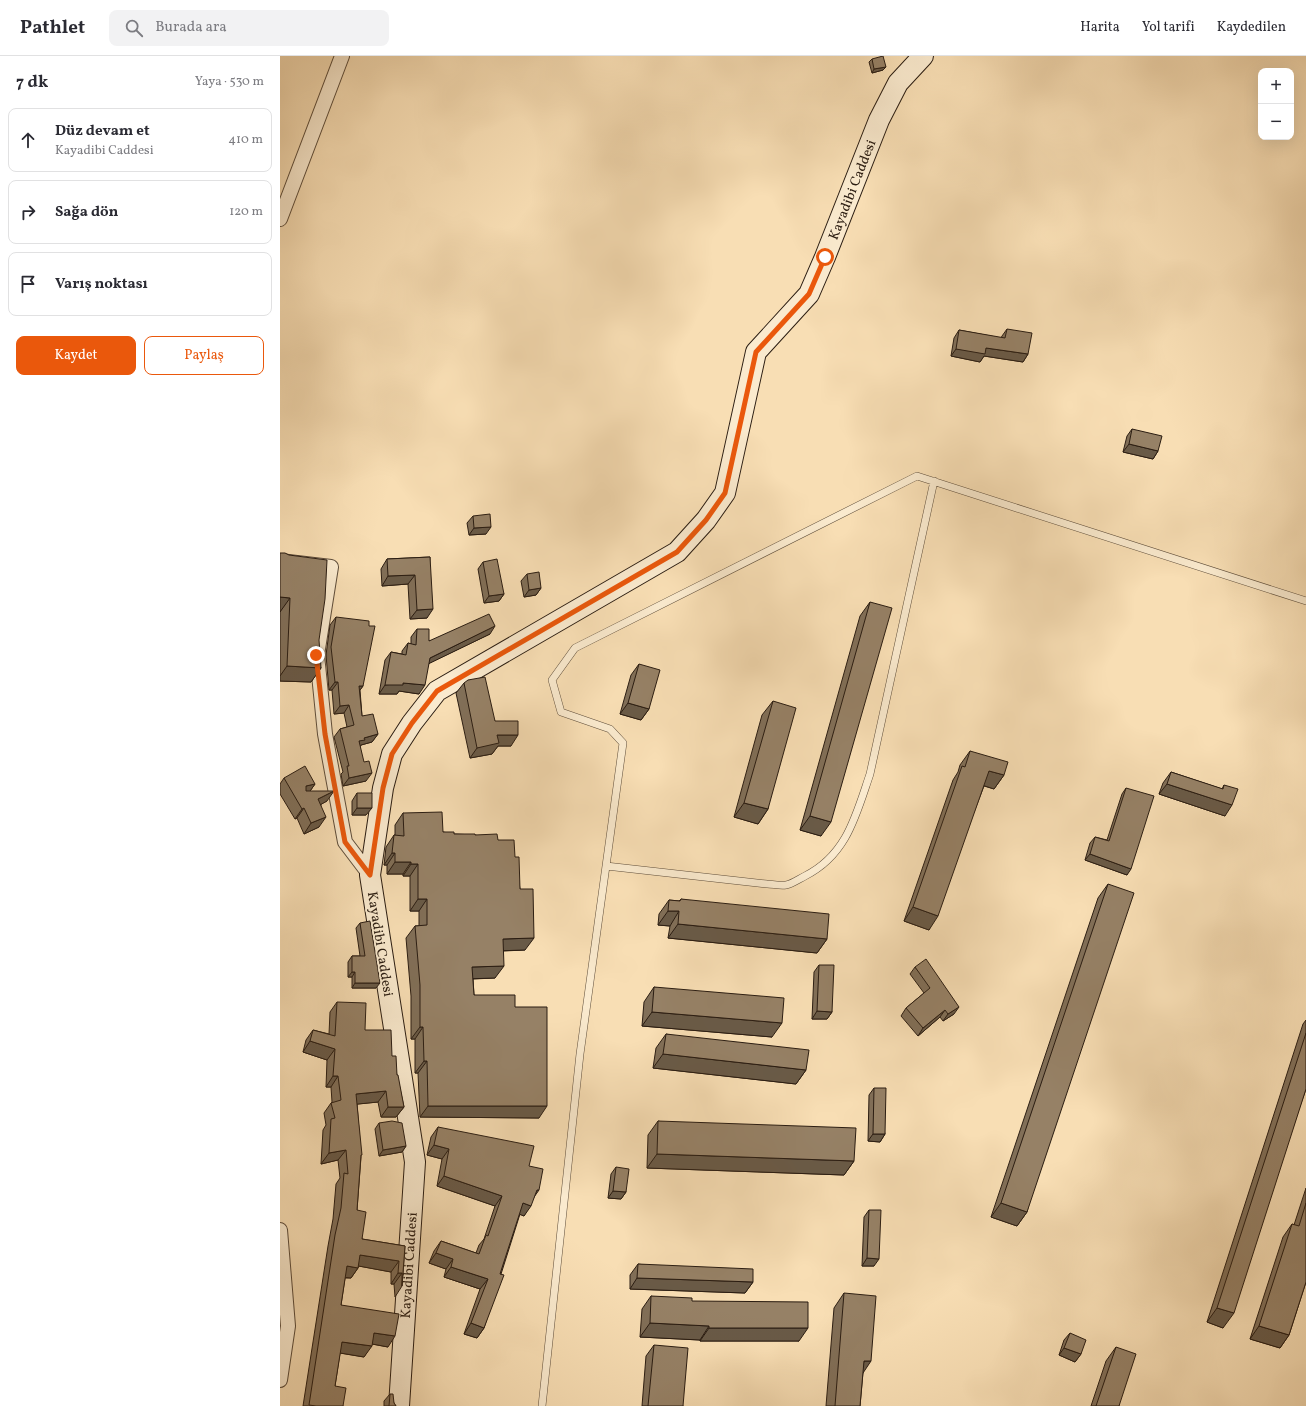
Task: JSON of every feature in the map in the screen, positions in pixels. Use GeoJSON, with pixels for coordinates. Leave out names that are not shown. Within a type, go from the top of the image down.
{"type":"FeatureCollection","features":[{"type":"Feature","properties":{"kind":"street"},"geometry":{"type":"LineString","coordinates":[[280,219],[342,56]]}},
{"type":"Feature","properties":{"kind":"street","name":"Kayadibi Caddesi"},"geometry":{"type":"LineString","coordinates":[[399,1406],[415,1162],[370,875],[383,788],[392,754],[412,723],[437,691],[677,552],[706,520],[725,493],[756,352],[809,294],[879,120],[898,83],[923,56]]}},
{"type":"Feature","properties":{"kind":"street"},"geometry":{"type":"LineString","coordinates":[[280,561],[331,567],[316,655],[325,734],[345,842],[370,875]]}},
{"type":"Feature","properties":{"kind":"street"},"geometry":{"type":"LineString","coordinates":[[280,1230],[288,1326],[280,1380]]}},
{"type":"Feature","properties":{"kind":"lane"},"geometry":{"type":"LineString","coordinates":[[542,1406],[580,1054],[623,743],[610,729],[561,712],[552,680],[575,648],[917,476],[1306,602]]}},
{"type":"Feature","properties":{"kind":"lane"},"geometry":{"type":"LineString","coordinates":[[606,866],[787,885],[808,874],[827,861],[844,842],[856,817],[870,774],[934,481]]}},
{"type":"Feature","properties":{"kind":"building"},"geometry":{"type":"Polygon","coordinates":[[[883,56],[886,67],[874,69],[872,59],[883,56]]]}},
{"type":"Feature","properties":{"kind":"building"},"geometry":{"type":"Polygon","coordinates":[[[1007,329],[1032,333],[1028,354],[986,348],[985,354],[956,349],[959,330],[1005,338],[1007,329]]]}},
{"type":"Feature","properties":{"kind":"building"},"geometry":{"type":"Polygon","coordinates":[[[1132,429],[1162,436],[1158,451],[1129,444],[1132,429]]]}},
{"type":"Feature","properties":{"kind":"building"},"geometry":{"type":"Polygon","coordinates":[[[490,514],[491,527],[474,528],[473,516],[490,514]]]}},
{"type":"Feature","properties":{"kind":"building"},"geometry":{"type":"Polygon","coordinates":[[[280,553],[327,560],[325,599],[319,640],[321,668],[287,666],[290,598],[280,597],[280,553]]]}},
{"type":"Feature","properties":{"kind":"building"},"geometry":{"type":"Polygon","coordinates":[[[430,557],[433,609],[417,610],[415,575],[388,576],[387,559],[430,557]]]}},
{"type":"Feature","properties":{"kind":"building"},"geometry":{"type":"Polygon","coordinates":[[[497,559],[504,594],[489,596],[483,562],[497,559]]]}},
{"type":"Feature","properties":{"kind":"building"},"geometry":{"type":"Polygon","coordinates":[[[539,572],[541,588],[529,590],[527,574],[539,572]]]}},
{"type":"Feature","properties":{"kind":"building"},"geometry":{"type":"Polygon","coordinates":[[[870,602],[892,608],[831,822],[810,816],[870,602]]]}},
{"type":"Feature","properties":{"kind":"building"},"geometry":{"type":"Polygon","coordinates":[[[489,614],[495,626],[430,658],[425,685],[403,683],[403,685],[385,685],[391,652],[406,655],[408,643],[416,645],[417,629],[429,629],[429,641],[489,614]]]}},
{"type":"Feature","properties":{"kind":"building"},"geometry":{"type":"Polygon","coordinates":[[[336,617],[369,621],[369,626],[375,626],[363,686],[359,686],[362,716],[373,714],[378,734],[359,741],[364,762],[369,761],[372,773],[349,778],[347,766],[349,766],[340,729],[354,725],[349,705],[340,706],[338,682],[335,682],[331,647],[336,617]]]}},
{"type":"Feature","properties":{"kind":"building"},"geometry":{"type":"Polygon","coordinates":[[[639,664],[660,670],[649,709],[628,703],[639,664]]]}},
{"type":"Feature","properties":{"kind":"building"},"geometry":{"type":"Polygon","coordinates":[[[485,677],[495,721],[518,721],[518,735],[497,735],[499,743],[477,748],[464,683],[468,680],[485,677]]]}},
{"type":"Feature","properties":{"kind":"building"},"geometry":{"type":"Polygon","coordinates":[[[773,701],[796,708],[768,809],[744,803],[773,701]]]}},
{"type":"Feature","properties":{"kind":"building"},"geometry":{"type":"Polygon","coordinates":[[[970,751],[1008,762],[1004,775],[989,771],[938,916],[913,907],[962,766],[965,767],[970,751]]]}},
{"type":"Feature","properties":{"kind":"building"},"geometry":{"type":"Polygon","coordinates":[[[305,766],[315,784],[306,786],[306,791],[334,791],[318,799],[326,817],[311,823],[304,808],[302,809],[284,778],[305,766]]]}},
{"type":"Feature","properties":{"kind":"building"},"geometry":{"type":"Polygon","coordinates":[[[1171,772],[1223,789],[1224,785],[1238,789],[1232,805],[1167,784],[1171,772]]]}},
{"type":"Feature","properties":{"kind":"building"},"geometry":{"type":"Polygon","coordinates":[[[1126,788],[1154,796],[1131,869],[1090,854],[1095,837],[1109,841],[1126,788]]]}},
{"type":"Feature","properties":{"kind":"building"},"geometry":{"type":"Polygon","coordinates":[[[357,793],[372,793],[372,808],[357,808],[357,793]]]}},
{"type":"Feature","properties":{"kind":"building"},"geometry":{"type":"Polygon","coordinates":[[[442,812],[443,832],[475,835],[497,834],[498,840],[514,840],[515,857],[519,857],[520,889],[533,889],[534,938],[503,939],[504,966],[472,967],[474,995],[515,995],[515,1007],[547,1007],[547,1106],[428,1106],[427,1061],[424,1061],[423,1027],[420,1027],[420,985],[415,926],[427,925],[427,899],[418,899],[418,864],[411,864],[411,862],[395,862],[395,853],[392,853],[394,835],[404,836],[403,813],[442,812]]]}},
{"type":"Feature","properties":{"kind":"building"},"geometry":{"type":"Polygon","coordinates":[[[1108,884],[1134,893],[1027,1212],[1001,1203],[1108,884]]]}},
{"type":"Feature","properties":{"kind":"building"},"geometry":{"type":"Polygon","coordinates":[[[681,899],[829,914],[827,939],[678,924],[679,911],[668,911],[669,900],[680,901],[681,899]]]}},
{"type":"Feature","properties":{"kind":"building"},"geometry":{"type":"Polygon","coordinates":[[[370,921],[380,983],[355,983],[355,972],[352,972],[352,956],[365,956],[360,923],[370,921]]]}},
{"type":"Feature","properties":{"kind":"building"},"geometry":{"type":"Polygon","coordinates":[[[926,959],[959,1007],[948,1014],[945,1010],[923,1028],[906,1008],[930,988],[915,967],[926,959]]]}},
{"type":"Feature","properties":{"kind":"building"},"geometry":{"type":"Polygon","coordinates":[[[819,965],[834,965],[832,1012],[817,1011],[819,965]]]}},
{"type":"Feature","properties":{"kind":"building"},"geometry":{"type":"Polygon","coordinates":[[[654,987],[784,998],[782,1023],[652,1012],[654,987]]]}},
{"type":"Feature","properties":{"kind":"building"},"geometry":{"type":"Polygon","coordinates":[[[337,1002],[366,1003],[365,1030],[391,1030],[392,1056],[396,1056],[397,1075],[404,1107],[388,1107],[386,1091],[356,1094],[362,1155],[357,1210],[366,1212],[362,1239],[405,1246],[402,1286],[402,1273],[398,1273],[399,1261],[360,1255],[358,1268],[347,1266],[341,1305],[399,1314],[395,1336],[374,1333],[372,1346],[342,1342],[335,1386],[346,1388],[343,1406],[316,1406],[309,1405],[335,1235],[341,1208],[344,1173],[348,1174],[346,1150],[329,1153],[331,1119],[335,1118],[331,1103],[341,1100],[338,1076],[333,1076],[335,1049],[310,1041],[313,1030],[335,1036],[337,1002]]]}},
{"type":"Feature","properties":{"kind":"building"},"geometry":{"type":"Polygon","coordinates":[[[1306,1033],[1306,1089],[1234,1313],[1217,1308],[1306,1033]]]}},
{"type":"Feature","properties":{"kind":"building"},"geometry":{"type":"Polygon","coordinates":[[[666,1034],[809,1050],[806,1070],[663,1054],[666,1034]]]}},
{"type":"Feature","properties":{"kind":"building"},"geometry":{"type":"Polygon","coordinates":[[[874,1088],[886,1088],[885,1134],[873,1134],[874,1088]]]}},
{"type":"Feature","properties":{"kind":"building"},"geometry":{"type":"Polygon","coordinates":[[[392,1121],[402,1123],[406,1146],[383,1150],[379,1123],[392,1121]]]}},
{"type":"Feature","properties":{"kind":"building"},"geometry":{"type":"Polygon","coordinates":[[[658,1121],[856,1128],[854,1161],[657,1154],[658,1121]]]}},
{"type":"Feature","properties":{"kind":"building"},"geometry":{"type":"Polygon","coordinates":[[[438,1127],[534,1146],[529,1166],[543,1169],[539,1190],[537,1190],[531,1206],[523,1203],[500,1274],[504,1275],[484,1328],[471,1323],[488,1279],[451,1267],[453,1259],[436,1253],[441,1241],[479,1254],[486,1235],[488,1236],[502,1196],[444,1176],[449,1149],[434,1145],[438,1127]]]}},
{"type":"Feature","properties":{"kind":"building"},"geometry":{"type":"Polygon","coordinates":[[[616,1167],[629,1169],[626,1192],[613,1191],[616,1167]]]}},
{"type":"Feature","properties":{"kind":"building"},"geometry":{"type":"Polygon","coordinates":[[[1306,1203],[1306,1282],[1289,1335],[1259,1326],[1292,1224],[1299,1226],[1306,1203]]]}},
{"type":"Feature","properties":{"kind":"building"},"geometry":{"type":"Polygon","coordinates":[[[869,1210],[881,1210],[879,1259],[867,1258],[869,1210]]]}},
{"type":"Feature","properties":{"kind":"building"},"geometry":{"type":"Polygon","coordinates":[[[638,1264],[753,1269],[753,1282],[637,1278],[638,1264]]]}},
{"type":"Feature","properties":{"kind":"building"},"geometry":{"type":"Polygon","coordinates":[[[844,1293],[876,1296],[871,1361],[864,1361],[860,1406],[835,1406],[844,1293]]]}},
{"type":"Feature","properties":{"kind":"building"},"geometry":{"type":"Polygon","coordinates":[[[651,1296],[692,1298],[692,1301],[808,1302],[808,1328],[709,1328],[709,1326],[650,1323],[651,1296]]]}},
{"type":"Feature","properties":{"kind":"building"},"geometry":{"type":"Polygon","coordinates":[[[1070,1333],[1086,1340],[1081,1354],[1064,1348],[1070,1333]]]}},
{"type":"Feature","properties":{"kind":"building"},"geometry":{"type":"Polygon","coordinates":[[[654,1345],[688,1348],[683,1406],[648,1406],[654,1345]]]}},
{"type":"Feature","properties":{"kind":"building"},"geometry":{"type":"Polygon","coordinates":[[[1116,1347],[1136,1354],[1119,1406],[1096,1406],[1116,1347]]]}},
{"type":"Feature","properties":{"kind":"building"},"geometry":{"type":"Polygon","coordinates":[[[390,1394],[393,1394],[394,1403],[396,1406],[389,1406],[390,1394]]]}},
{"type":"Feature","properties":{"kind":"route"},"geometry":{"type":"LineString","coordinates":[[316,655],[325,734],[345,842],[370,875],[383,788],[392,754],[412,723],[437,691],[677,552],[706,520],[725,493],[756,352],[809,294],[825,257]]}}]}
